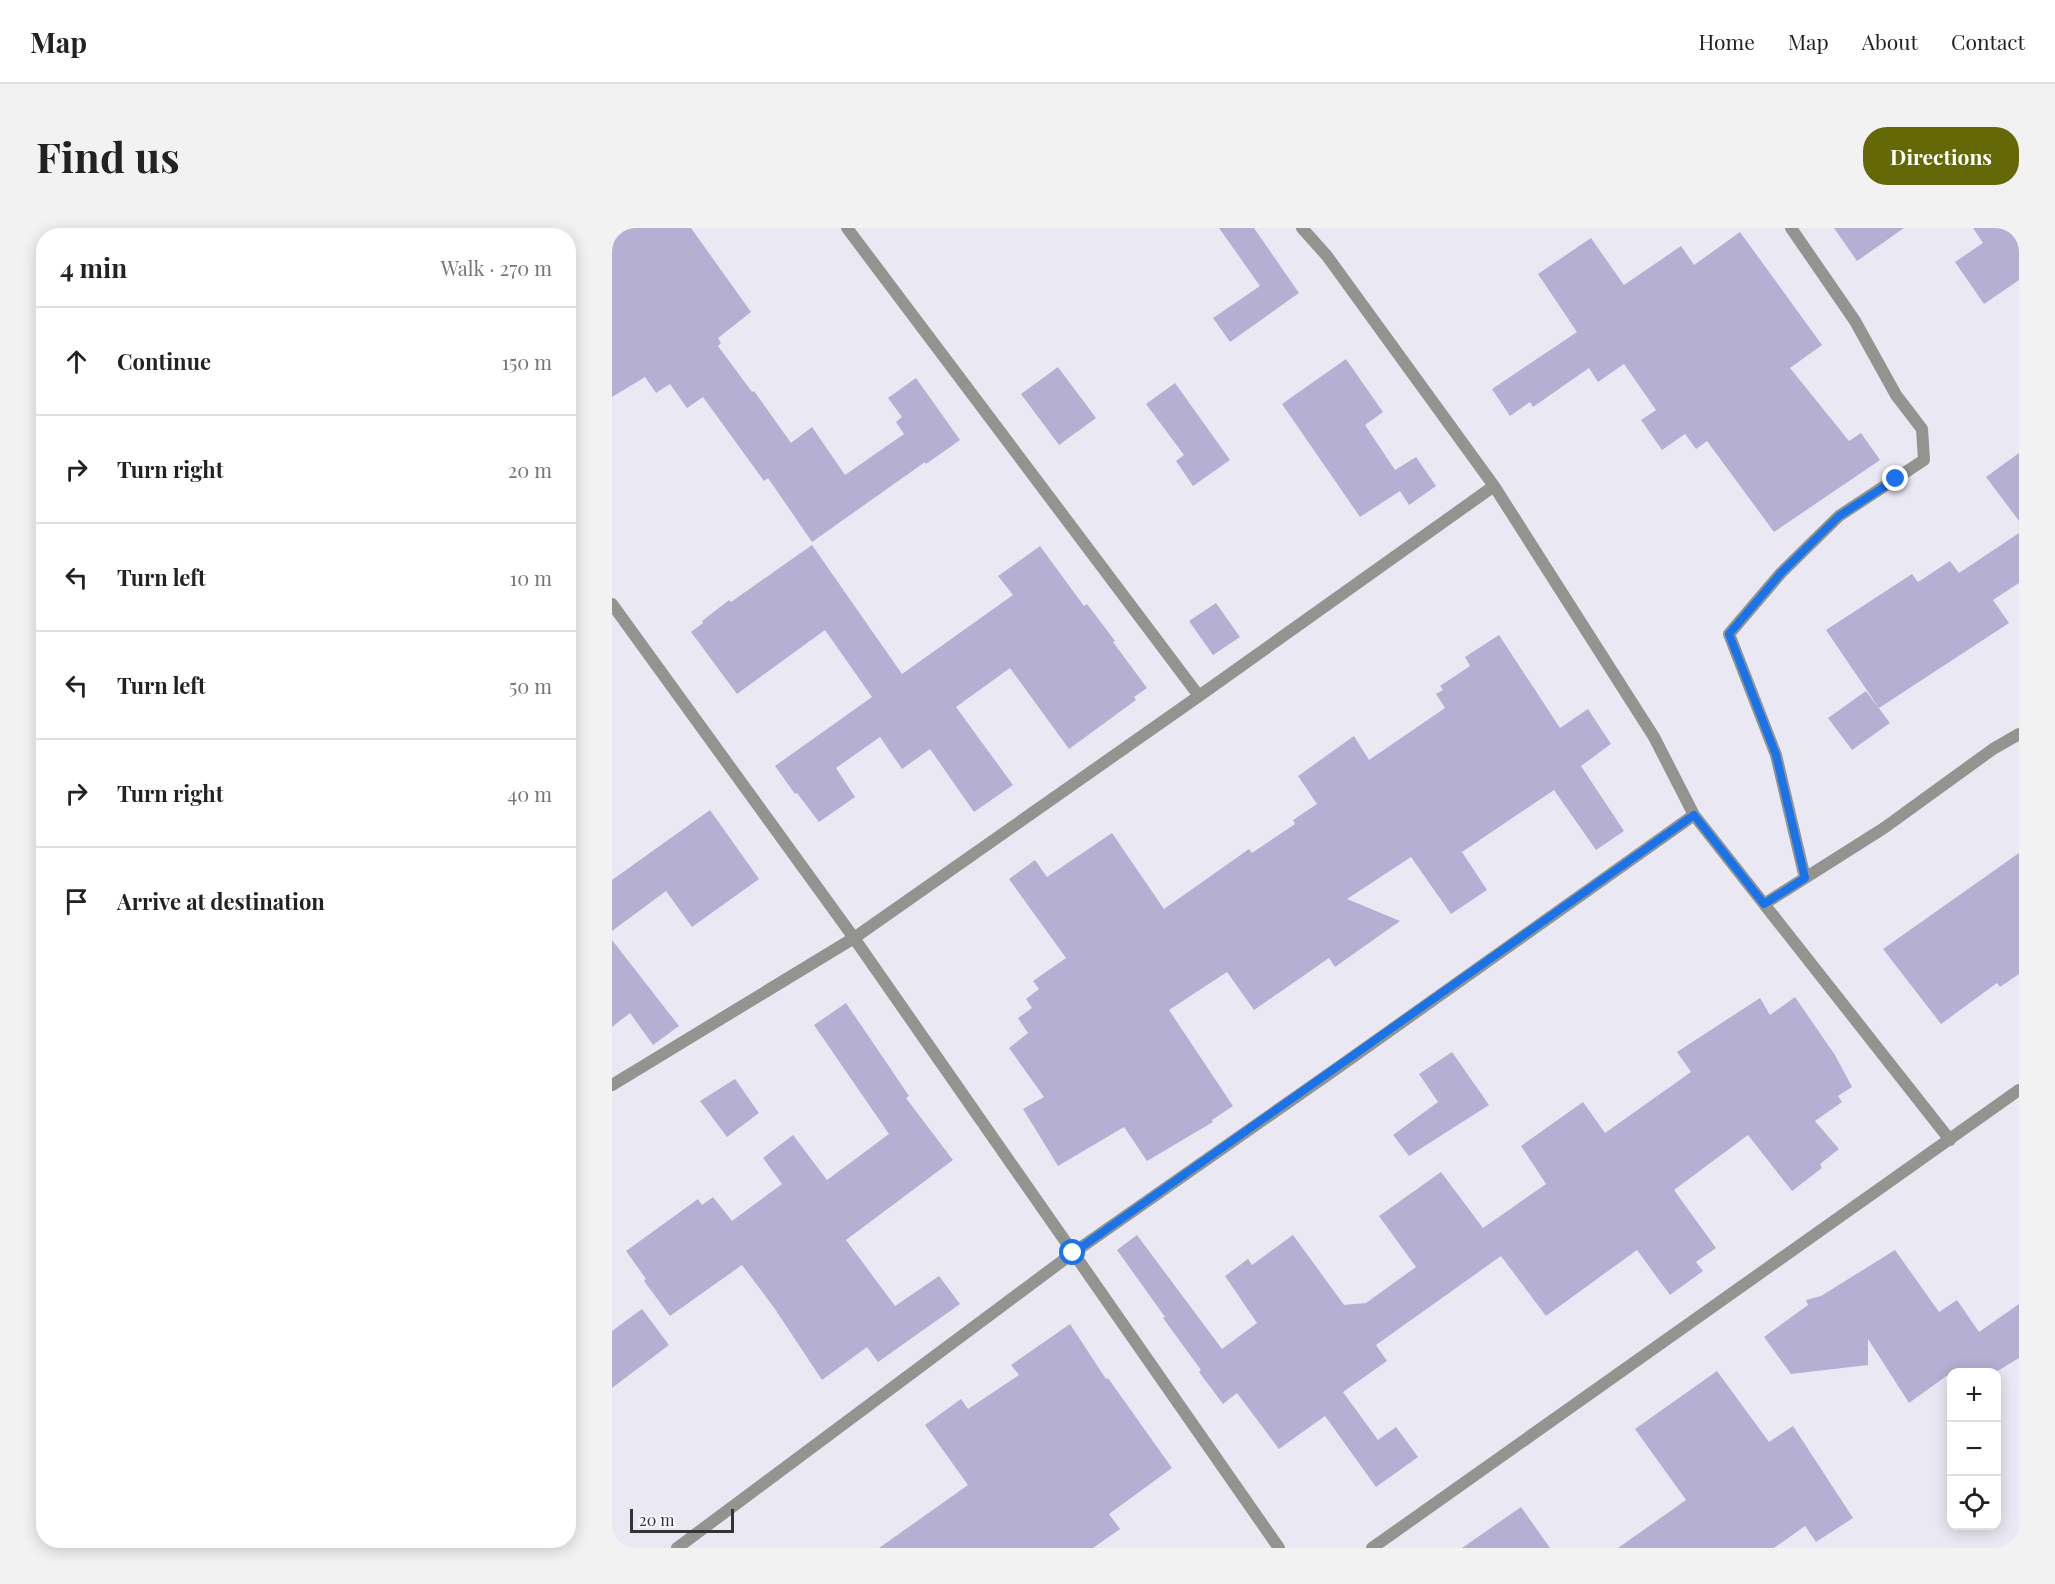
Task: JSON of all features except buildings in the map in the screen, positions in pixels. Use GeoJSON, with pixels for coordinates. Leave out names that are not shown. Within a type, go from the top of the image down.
{"type":"FeatureCollection","features":[{"type":"Feature","properties":{"kind":"street"},"geometry":{"type":"LineString","coordinates":[[847,228],[1199,696]]}},
{"type":"Feature","properties":{"kind":"street"},"geometry":{"type":"LineString","coordinates":[[1302,228],[1327,256],[1494,486],[1654,737],[1694,815],[1950,1140]]}},
{"type":"Feature","properties":{"kind":"street"},"geometry":{"type":"LineString","coordinates":[[1791,228],[1855,321],[1896,395],[1922,429],[1924,460],[1839,516],[1781,573],[1729,634],[1776,755],[1805,878]]}},
{"type":"Feature","properties":{"kind":"street"},"geometry":{"type":"LineString","coordinates":[[612,1085],[854,938],[1494,486]]}},
{"type":"Feature","properties":{"kind":"street"},"geometry":{"type":"LineString","coordinates":[[612,604],[854,938],[1279,1548]]}},
{"type":"Feature","properties":{"kind":"street"},"geometry":{"type":"LineString","coordinates":[[1764,904],[1884,828],[1993,748],[2019,734]]}},
{"type":"Feature","properties":{"kind":"street"},"geometry":{"type":"LineString","coordinates":[[677,1548],[1073,1253],[1694,815]]}},
{"type":"Feature","properties":{"kind":"street"},"geometry":{"type":"LineString","coordinates":[[1372,1548],[2019,1090]]}},
{"type":"Feature","properties":{"kind":"route"},"geometry":{"type":"LineString","coordinates":[[1073,1253],[1694,815],[1764,904],[1805,878],[1776,755],[1729,634],[1781,573],[1839,516],[1896,479]]}}]}
